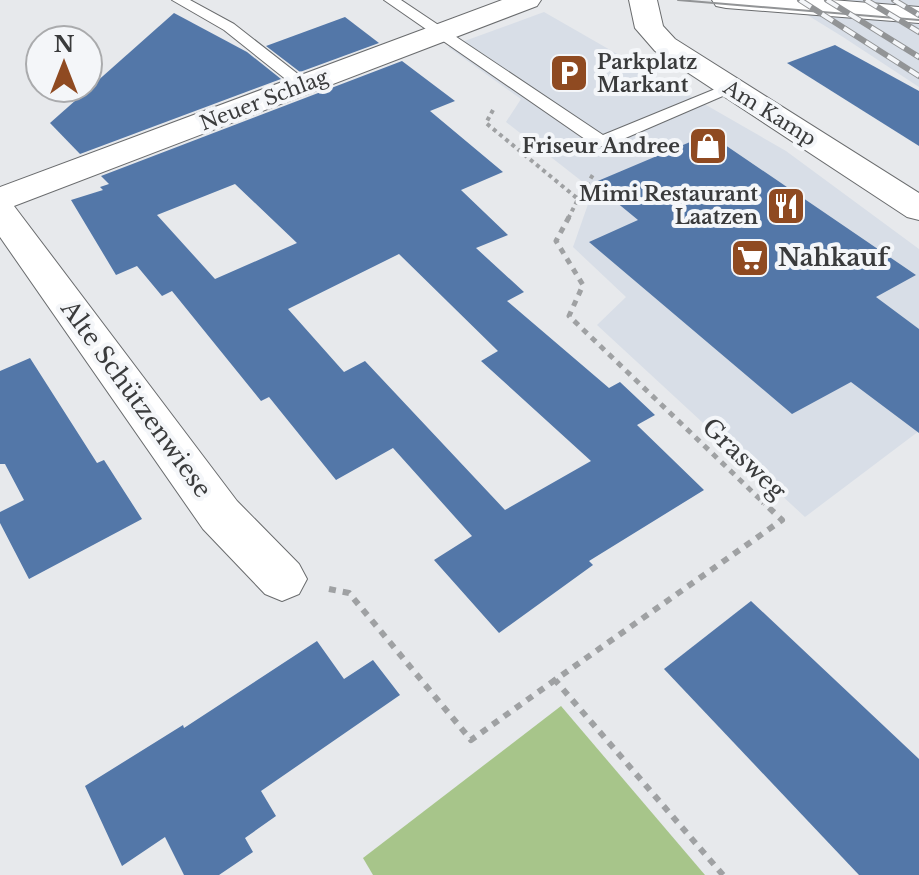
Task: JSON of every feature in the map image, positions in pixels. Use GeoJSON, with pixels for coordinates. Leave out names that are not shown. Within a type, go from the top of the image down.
{"type":"FeatureCollection","features":[{"type":"Feature","properties":{"kind":"street","name":"Neuer Schlag"},"geometry":{"type":"LineString","coordinates":[[0,199],[527,0]]}},
{"type":"Feature","properties":{"kind":"street","name":"Am Kamp"},"geometry":{"type":"LineString","coordinates":[[643,0],[649,28],[665,45],[919,209]]}},
{"type":"Feature","properties":{"kind":"street"},"geometry":{"type":"LineString","coordinates":[[726,0],[919,15]]}},
{"type":"Feature","properties":{"kind":"street","name":"Alte Schützenwiese"},"geometry":{"type":"LineString","coordinates":[[0,211],[220,515],[282,579]]}},
{"type":"Feature","properties":{"kind":"lane"},"geometry":{"type":"LineString","coordinates":[[179,0],[229,27],[304,85]]}},
{"type":"Feature","properties":{"kind":"lane"},"geometry":{"type":"LineString","coordinates":[[391,0],[601,142],[731,89]]}},
{"type":"Feature","properties":{"kind":"path","name":"Grasweg"},"geometry":{"type":"LineString","coordinates":[[501,96],[486,123],[578,199],[556,241],[583,285],[569,316],[782,520],[555,680]]}},
{"type":"Feature","properties":{"kind":"path"},"geometry":{"type":"LineString","coordinates":[[282,579],[349,593],[471,740],[555,680],[723,875]]}},
{"type":"Feature","properties":{"kind":"shaded area"},"geometry":{"type":"Polygon","coordinates":[[[783,0],[919,0],[919,87],[843,37],[783,0]]]}},
{"type":"Feature","properties":{"kind":"shaded area"},"geometry":{"type":"Polygon","coordinates":[[[544,12],[786,151],[919,249],[919,431],[805,517],[597,325],[626,297],[573,247],[593,190],[506,122],[521,99],[448,47],[544,12]]]}},
{"type":"Feature","properties":{"kind":"green space"},"geometry":{"type":"Polygon","coordinates":[[[561,706],[705,875],[373,875],[363,858],[561,706]]]}},
{"type":"Feature","properties":{"kind":"building"},"geometry":{"type":"Polygon","coordinates":[[[174,13],[247,52],[281,79],[80,154],[50,123],[71,104],[104,104],[104,75],[174,13]]]}},
{"type":"Feature","properties":{"kind":"building"},"geometry":{"type":"Polygon","coordinates":[[[345,17],[379,43],[300,72],[266,46],[345,17]]]}},
{"type":"Feature","properties":{"kind":"building"},"geometry":{"type":"Polygon","coordinates":[[[835,45],[919,91],[919,146],[787,63],[835,45]]]}},
{"type":"Feature","properties":{"kind":"building"},"geometry":{"type":"Polygon","coordinates":[[[402,61],[455,101],[430,111],[503,172],[461,190],[508,235],[476,248],[524,292],[507,301],[609,388],[620,382],[655,415],[637,425],[704,490],[589,561],[593,565],[499,633],[434,560],[472,536],[393,448],[336,480],[269,397],[261,401],[172,291],[162,296],[137,266],[116,275],[71,200],[103,190],[100,187],[109,184],[101,176],[402,61]],[[235,184],[157,215],[215,279],[297,243],[235,184]],[[399,254],[288,309],[344,372],[365,361],[505,510],[591,461],[481,361],[498,351],[399,254]]]}},
{"type":"Feature","properties":{"kind":"building","name":"Nahkauf"},"geometry":{"type":"Polygon","coordinates":[[[709,134],[916,275],[876,297],[919,329],[919,433],[851,382],[792,414],[589,242],[638,220],[593,183],[709,134]]]}},
{"type":"Feature","properties":{"kind":"building"},"geometry":{"type":"Polygon","coordinates":[[[30,358],[97,463],[104,460],[142,519],[29,579],[0,523],[0,512],[24,500],[5,464],[0,464],[0,371],[30,358]]]}},
{"type":"Feature","properties":{"kind":"building"},"geometry":{"type":"Polygon","coordinates":[[[751,601],[919,759],[919,875],[859,875],[664,669],[751,601]]]}},
{"type":"Feature","properties":{"kind":"building"},"geometry":{"type":"Polygon","coordinates":[[[317,641],[344,679],[373,660],[400,695],[261,791],[276,816],[245,838],[253,852],[219,875],[184,875],[165,837],[122,866],[85,786],[183,725],[184,728],[317,641]]]}},
{"type":"Feature","properties":{"kind":"tram line"},"geometry":{"type":"LineString","coordinates":[[678,0],[919,20]]}},
{"type":"Feature","properties":{"kind":"railway"},"geometry":{"type":"LineString","coordinates":[[800,0],[919,76]]}},
{"type":"Feature","properties":{"kind":"railway"},"geometry":{"type":"LineString","coordinates":[[827,0],[919,57]]}},
{"type":"Feature","properties":{"kind":"railway"},"geometry":{"type":"LineString","coordinates":[[866,0],[919,32]]}},
{"type":"Feature","properties":{"kind":"railway"},"geometry":{"type":"LineString","coordinates":[[894,0],[919,15]]}},
{"type":"Feature","properties":{"kind":"place","name":"Parkplatz Markant"},"geometry":{"type":"Point","coordinates":[569,73]}},
{"type":"Feature","properties":{"kind":"place","name":"Friseur Andree"},"geometry":{"type":"Point","coordinates":[708,146]}},
{"type":"Feature","properties":{"kind":"place","name":"Mimi Restaurant Laatzen"},"geometry":{"type":"Point","coordinates":[786,206]}},
{"type":"Feature","properties":{"kind":"place","name":"Nahkauf"},"geometry":{"type":"Point","coordinates":[750,258]}}]}
